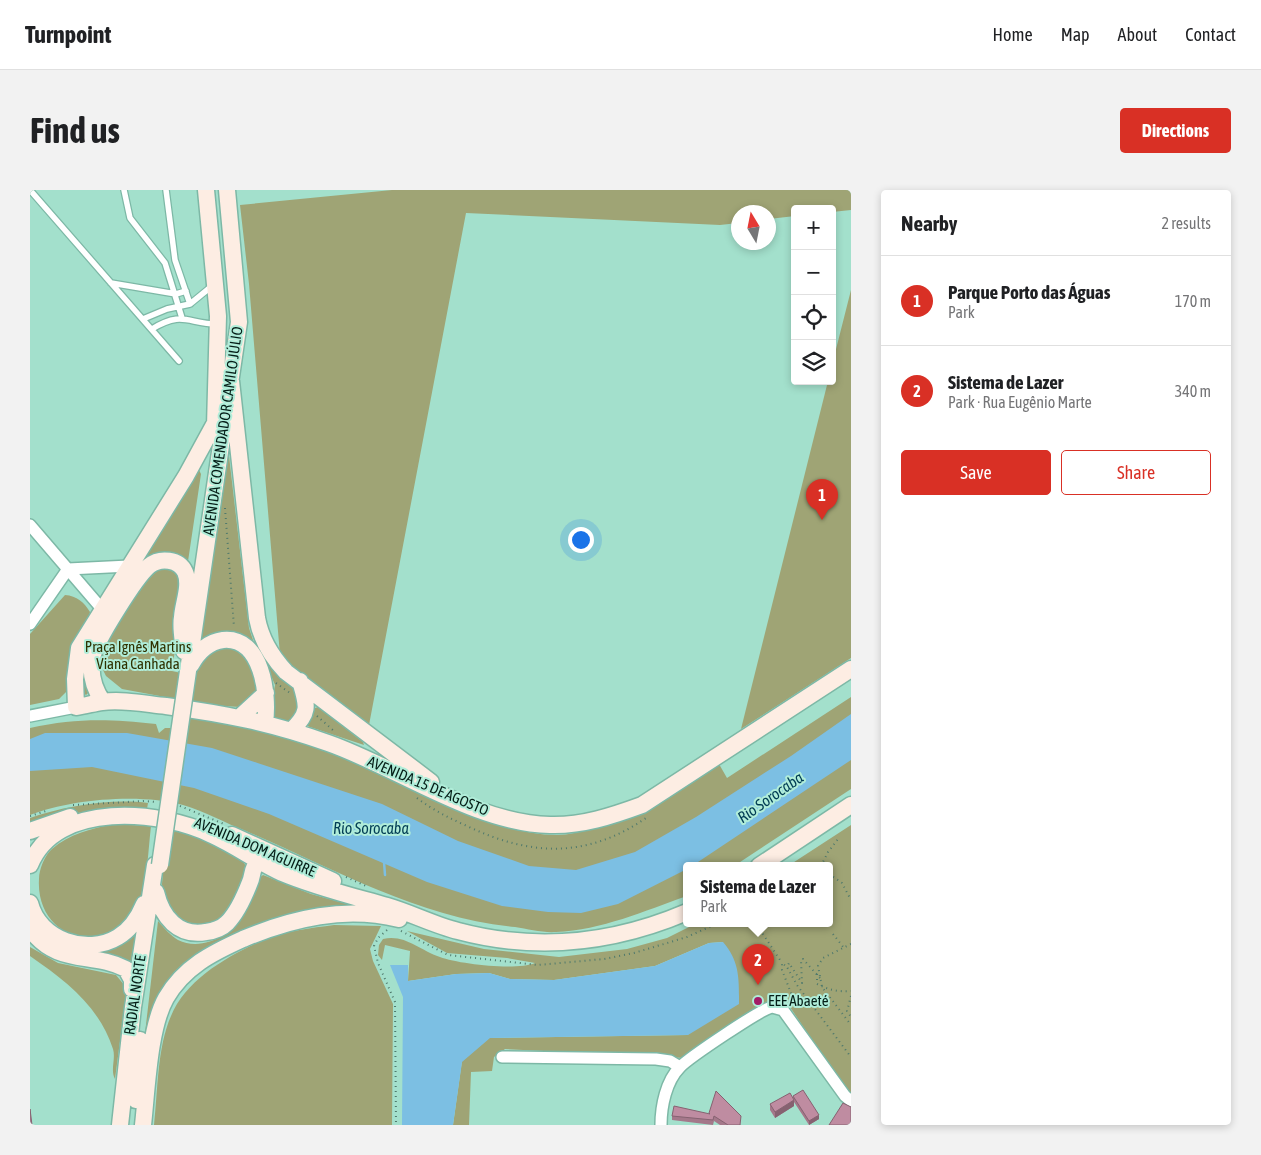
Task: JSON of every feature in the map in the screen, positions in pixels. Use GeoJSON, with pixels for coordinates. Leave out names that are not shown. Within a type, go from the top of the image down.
{"type":"FeatureCollection","features":[{"type":"Feature","properties":{"kind":"main road","name":"AVENIDA COMENDADOR CAMILO JÚLIO"},"geometry":{"type":"LineString","coordinates":[[185,671],[184,651],[216,421],[218,324],[206,190]]}},
{"type":"Feature","properties":{"kind":"main road","name":"AVENIDA COMENDADOR CAMILO JÚLIO"},"geometry":{"type":"LineString","coordinates":[[185,671],[239,322],[227,190]]}},
{"type":"Feature","properties":{"kind":"main road"},"geometry":{"type":"LineString","coordinates":[[231,381],[259,631],[274,659],[300,682],[450,797]]}},
{"type":"Feature","properties":{"kind":"main road","name":"AVENIDA COMENDADOR CAMILO JÚLIO"},"geometry":{"type":"LineString","coordinates":[[80,707],[75,679],[79,648],[186,476],[216,421]]}},
{"type":"Feature","properties":{"kind":"main road"},"geometry":{"type":"LineString","coordinates":[[103,702],[94,687],[92,678],[92,659],[96,644],[145,571],[158,561],[173,562],[180,565],[187,578],[181,618],[184,651]]}},
{"type":"Feature","properties":{"kind":"main road"},"geometry":{"type":"LineString","coordinates":[[185,671],[206,646],[217,641],[236,641],[250,652],[261,671],[266,693],[265,722]]}},
{"type":"Feature","properties":{"kind":"main road","name":"AVENIDA 15 DE AGOSTO"},"geometry":{"type":"LineString","coordinates":[[80,707],[103,702],[143,703],[265,722],[330,744],[476,809],[549,826],[576,824],[609,817],[642,805],[851,669]]}},
{"type":"Feature","properties":{"kind":"main road","name":"RADIAL NORTE"},"geometry":{"type":"LineString","coordinates":[[120,1125],[133,1007],[153,891],[185,671]]}},
{"type":"Feature","properties":{"kind":"main road"},"geometry":{"type":"LineString","coordinates":[[291,731],[303,718],[307,707],[300,682]]}},
{"type":"Feature","properties":{"kind":"main road"},"geometry":{"type":"LineString","coordinates":[[80,707],[90,701],[94,687]]}},
{"type":"Feature","properties":{"kind":"main road"},"geometry":{"type":"LineString","coordinates":[[240,717],[266,693]]}},
{"type":"Feature","properties":{"kind":"main road"},"geometry":{"type":"LineString","coordinates":[[765,862],[851,805]]}},
{"type":"Feature","properties":{"kind":"main road","name":"AVENIDA DOM AGUIRRE"},"geometry":{"type":"LineString","coordinates":[[30,831],[87,812],[142,810],[183,816],[207,824],[388,906]]}},
{"type":"Feature","properties":{"kind":"main road","name":"AVENIDA DOM AGUIRRE"},"geometry":{"type":"LineString","coordinates":[[30,865],[40,846],[62,829],[85,820],[112,817],[146,818],[174,822],[211,834],[282,873],[388,906],[458,931],[516,941],[576,943],[638,930],[683,913]]}},
{"type":"Feature","properties":{"kind":"main road"},"geometry":{"type":"LineString","coordinates":[[245,853],[250,863],[250,882]]}},
{"type":"Feature","properties":{"kind":"main road"},"geometry":{"type":"LineString","coordinates":[[153,891],[167,919],[187,932],[199,933],[214,931],[227,923],[250,882],[254,867],[260,862],[275,861],[311,871]]}},
{"type":"Feature","properties":{"kind":"main road"},"geometry":{"type":"LineString","coordinates":[[30,903],[36,917],[51,933],[70,943],[92,945],[120,936],[139,915],[153,891]]}},
{"type":"Feature","properties":{"kind":"main road","name":"RADIAL NORTE"},"geometry":{"type":"LineString","coordinates":[[135,1125],[153,891]]}},
{"type":"Feature","properties":{"kind":"main road"},"geometry":{"type":"LineString","coordinates":[[143,1125],[156,1024],[166,998],[183,974],[198,961],[215,951],[277,925],[307,917],[341,913],[391,917],[458,931]]}},
{"type":"Feature","properties":{"kind":"main road"},"geometry":{"type":"LineString","coordinates":[[30,929],[46,946],[60,953],[107,962],[126,969],[132,980],[133,1007]]}},
{"type":"Feature","properties":{"kind":"street"},"geometry":{"type":"LineString","coordinates":[[30,525],[102,609]]}},
{"type":"Feature","properties":{"kind":"street"},"geometry":{"type":"LineString","coordinates":[[68,569],[105,569],[129,566]]}},
{"type":"Feature","properties":{"kind":"street"},"geometry":{"type":"LineString","coordinates":[[30,624],[68,569]]}},
{"type":"Feature","properties":{"kind":"street","name":"AVENIDA 15 DE AGOSTO"},"geometry":{"type":"LineString","coordinates":[[30,716],[80,707]]}},
{"type":"Feature","properties":{"kind":"street"},"geometry":{"type":"LineString","coordinates":[[661,1125],[664,1098],[680,1067],[768,1008],[776,1007],[783,1010],[845,1096],[851,1100]]}},
{"type":"Feature","properties":{"kind":"street"},"geometry":{"type":"LineString","coordinates":[[502,1057],[656,1059],[670,1061],[680,1067]]}},
{"type":"Feature","properties":{"kind":"lane"},"geometry":{"type":"LineString","coordinates":[[30,190],[179,361]]}},
{"type":"Feature","properties":{"kind":"lane"},"geometry":{"type":"LineString","coordinates":[[124,190],[126,208],[130,218],[165,263],[180,306],[182,318]]}},
{"type":"Feature","properties":{"kind":"lane"},"geometry":{"type":"LineString","coordinates":[[166,190],[176,260],[190,304]]}},
{"type":"Feature","properties":{"kind":"lane"},"geometry":{"type":"LineString","coordinates":[[165,263],[176,260]]}},
{"type":"Feature","properties":{"kind":"lane"},"geometry":{"type":"LineString","coordinates":[[111,283],[176,294],[186,291]]}},
{"type":"Feature","properties":{"kind":"lane"},"geometry":{"type":"LineString","coordinates":[[143,319],[190,304],[215,283]]}},
{"type":"Feature","properties":{"kind":"lane"},"geometry":{"type":"LineString","coordinates":[[152,329],[164,322],[182,318],[218,324]]}},
{"type":"Feature","properties":{"kind":"path"},"geometry":{"type":"LineString","coordinates":[[225,507],[236,641]]}},
{"type":"Feature","properties":{"kind":"path"},"geometry":{"type":"LineString","coordinates":[[261,671],[307,707],[336,733]]}},
{"type":"Feature","properties":{"kind":"path"},"geometry":{"type":"LineString","coordinates":[[410,793],[432,810],[495,840],[542,850],[570,849],[610,837],[634,827],[649,816]]}},
{"type":"Feature","properties":{"kind":"path"},"geometry":{"type":"LineString","coordinates":[[64,807],[84,802],[144,801],[163,803]]}},
{"type":"Feature","properties":{"kind":"path"},"geometry":{"type":"LineString","coordinates":[[172,804],[227,825]]}},
{"type":"Feature","properties":{"kind":"path"},"geometry":{"type":"LineString","coordinates":[[30,816],[54,809]]}},
{"type":"Feature","properties":{"kind":"path"},"geometry":{"type":"LineString","coordinates":[[824,862],[838,839]]}},
{"type":"Feature","properties":{"kind":"path"},"geometry":{"type":"LineString","coordinates":[[346,877],[373,889]]}},
{"type":"Feature","properties":{"kind":"path"},"geometry":{"type":"LineString","coordinates":[[833,877],[842,883],[851,900]]}},
{"type":"Feature","properties":{"kind":"path"},"geometry":{"type":"LineString","coordinates":[[759,928],[797,985],[851,1057]]}},
{"type":"Feature","properties":{"kind":"path"},"geometry":{"type":"LineString","coordinates":[[834,934],[844,948]]}},
{"type":"Feature","properties":{"kind":"path"},"geometry":{"type":"LineString","coordinates":[[851,944],[819,961],[822,987],[851,1026]]}},
{"type":"Feature","properties":{"kind":"path"},"geometry":{"type":"LineString","coordinates":[[786,967],[789,963],[802,983],[800,960],[803,959],[820,978]]}},
{"type":"Feature","properties":{"kind":"path"},"geometry":{"type":"LineString","coordinates":[[776,1007],[791,993],[782,970],[782,963]]}},
{"type":"Feature","properties":{"kind":"path"},"geometry":{"type":"LineString","coordinates":[[817,974],[817,984],[822,987],[835,992],[851,991]]}},
{"type":"Feature","properties":{"kind":"path"},"geometry":{"type":"LineString","coordinates":[[386,980],[395,1002],[396,1125]]}},
{"type":"Feature","properties":{"kind":"path"},"geometry":{"type":"LineString","coordinates":[[851,996],[847,1011],[851,1017]]}},
{"type":"Feature","properties":{"kind":"green space"},"geometry":{"type":"Polygon","coordinates":[[[392,190],[851,190],[851,210],[836,212],[836,205],[791,205],[791,216],[776,218],[776,205],[731,205],[731,224],[720,225],[466,213],[369,725],[289,665],[280,655],[249,284],[240,205],[392,190]]]}},
{"type":"Feature","properties":{"kind":"green space"},"geometry":{"type":"Polygon","coordinates":[[[851,290],[851,658],[741,729],[827,385],[836,385],[836,349],[851,290]]]}},
{"type":"Feature","properties":{"kind":"green space","name":"Praça Ignês Martins Viana Canhada"},"geometry":{"type":"Polygon","coordinates":[[[229,456],[249,628],[255,646],[200,642],[227,459],[229,456]]]}},
{"type":"Feature","properties":{"kind":"green space","name":"Praça Ignês Martins Viana Canhada"},"geometry":{"type":"Polygon","coordinates":[[[199,470],[201,474],[187,568],[161,554],[91,643],[89,692],[86,695],[83,693],[82,680],[88,641],[195,471],[199,470]]]}},
{"type":"Feature","properties":{"kind":"green space","name":"Praça Ignês Martins Viana Canhada"},"geometry":{"type":"Polygon","coordinates":[[[171,567],[179,573],[181,582],[174,629],[175,650],[172,671],[190,675],[205,651],[227,645],[247,660],[255,671],[257,678],[257,696],[240,707],[208,705],[122,689],[106,676],[99,662],[102,647],[146,578],[156,569],[171,567]]]}},
{"type":"Feature","properties":{"kind":"green space"},"geometry":{"type":"Polygon","coordinates":[[[65,595],[80,600],[90,612],[70,688],[59,699],[30,705],[30,634],[65,595]]]}},
{"type":"Feature","properties":{"kind":"green space"},"geometry":{"type":"Polygon","coordinates":[[[269,664],[294,688],[302,702],[291,722],[273,717],[271,706],[275,685],[267,666],[269,664]]]}},
{"type":"Feature","properties":{"kind":"green space"},"geometry":{"type":"Polygon","coordinates":[[[851,697],[851,789],[740,862],[683,862],[683,897],[606,924],[590,928],[551,932],[479,922],[411,902],[344,875],[199,810],[166,801],[127,799],[85,802],[46,809],[30,815],[30,728],[62,722],[108,720],[156,724],[159,733],[165,728],[182,728],[185,716],[231,723],[278,734],[339,755],[417,787],[496,823],[536,833],[557,835],[575,833],[596,827],[640,808],[719,764],[727,778],[851,697]]]}},
{"type":"Feature","properties":{"kind":"green space"},"geometry":{"type":"Polygon","coordinates":[[[318,707],[363,742],[364,745],[307,726],[315,708],[318,707]]]}},
{"type":"Feature","properties":{"kind":"green space"},"geometry":{"type":"Polygon","coordinates":[[[104,802],[148,803],[147,809],[102,810],[73,814],[30,827],[30,818],[58,810],[104,802]]]}},
{"type":"Feature","properties":{"kind":"green space"},"geometry":{"type":"Polygon","coordinates":[[[112,824],[151,826],[142,892],[128,920],[113,932],[96,938],[79,937],[63,930],[50,918],[41,901],[39,875],[41,867],[49,852],[66,839],[88,830],[112,824]]]}},
{"type":"Feature","properties":{"kind":"green space"},"geometry":{"type":"Polygon","coordinates":[[[851,825],[851,1093],[832,1070],[782,995],[686,1058],[505,1049],[494,1057],[492,1071],[471,1072],[469,1125],[453,1125],[462,1061],[489,1038],[688,1035],[723,942],[709,943],[655,966],[554,980],[510,979],[489,973],[456,974],[408,981],[410,951],[385,945],[382,960],[378,955],[379,945],[383,939],[391,938],[405,941],[449,960],[488,966],[515,966],[535,963],[507,958],[447,953],[407,931],[484,949],[559,957],[627,949],[667,938],[689,927],[833,927],[833,862],[794,862],[851,825]]]}},
{"type":"Feature","properties":{"kind":"green space"},"geometry":{"type":"Polygon","coordinates":[[[167,827],[197,835],[241,858],[247,868],[247,880],[228,915],[205,929],[181,925],[161,895],[167,827]]]}},
{"type":"Feature","properties":{"kind":"green space"},"geometry":{"type":"Polygon","coordinates":[[[263,875],[311,894],[380,913],[337,911],[183,969],[144,1042],[158,921],[178,940],[187,943],[206,943],[224,934],[239,921],[259,878],[263,875]]]}},
{"type":"Feature","properties":{"kind":"green space"},"geometry":{"type":"Polygon","coordinates":[[[334,925],[381,926],[370,949],[373,961],[393,1004],[392,1125],[154,1125],[159,1069],[166,1028],[186,991],[197,980],[223,961],[263,940],[289,932],[334,925]]]}},
{"type":"Feature","properties":{"kind":"green space"},"geometry":{"type":"Polygon","coordinates":[[[139,927],[136,974],[93,953],[107,950],[118,944],[139,927]]]}},
{"type":"Feature","properties":{"kind":"green space"},"geometry":{"type":"Polygon","coordinates":[[[30,947],[58,963],[116,975],[125,986],[126,996],[115,1079],[113,1072],[113,1049],[99,1020],[80,996],[30,956],[30,947]]]}},
{"type":"Feature","properties":{"kind":"water","name":"Rio Sorocaba"},"geometry":{"type":"Polygon","coordinates":[[[851,714],[851,760],[698,862],[683,862],[683,871],[618,904],[581,913],[548,912],[502,906],[427,882],[269,814],[194,788],[92,767],[30,771],[30,739],[45,733],[127,733],[212,748],[382,804],[458,841],[529,866],[576,870],[635,852],[696,817],[791,756],[851,714]]]}},
{"type":"Feature","properties":{"kind":"water"},"geometry":{"type":"Polygon","coordinates":[[[723,942],[729,949],[736,964],[739,1004],[688,1035],[490,1038],[462,1062],[453,1125],[402,1125],[403,997],[390,965],[408,965],[408,981],[456,974],[489,973],[510,979],[554,980],[655,966],[709,943],[723,942]]]}},
{"type":"Feature","properties":{"kind":"building"},"geometry":{"type":"Polygon","coordinates":[[[803,1090],[819,1115],[809,1121],[793,1096],[803,1090]]]}},
{"type":"Feature","properties":{"kind":"building"},"geometry":{"type":"Polygon","coordinates":[[[716,1091],[741,1116],[740,1125],[728,1125],[714,1116],[713,1120],[672,1116],[674,1106],[710,1114],[716,1091]]]}},
{"type":"Feature","properties":{"kind":"building"},"geometry":{"type":"Polygon","coordinates":[[[790,1093],[794,1100],[775,1112],[770,1104],[790,1093]]]}},
{"type":"Feature","properties":{"kind":"building"},"geometry":{"type":"Polygon","coordinates":[[[843,1103],[851,1107],[851,1125],[829,1125],[843,1103]]]}},
{"type":"Feature","properties":{"kind":"building"},"geometry":{"type":"Polygon","coordinates":[[[30,1109],[32,1125],[30,1125],[30,1109]]]}},
{"type":"Feature","properties":{"kind":"waterway"},"geometry":{"type":"LineString","coordinates":[[384,862],[385,875]]}},
{"type":"Feature","properties":{"kind":"place","name":"Parque Porto das Águas"},"geometry":{"type":"Point","coordinates":[822,520]}},
{"type":"Feature","properties":{"kind":"place","name":"Sistema de Lazer"},"geometry":{"type":"Point","coordinates":[758,985]}},
{"type":"Feature","properties":{"kind":"place","name":"EEE Abaeté"},"geometry":{"type":"Point","coordinates":[758,1001]}}]}
